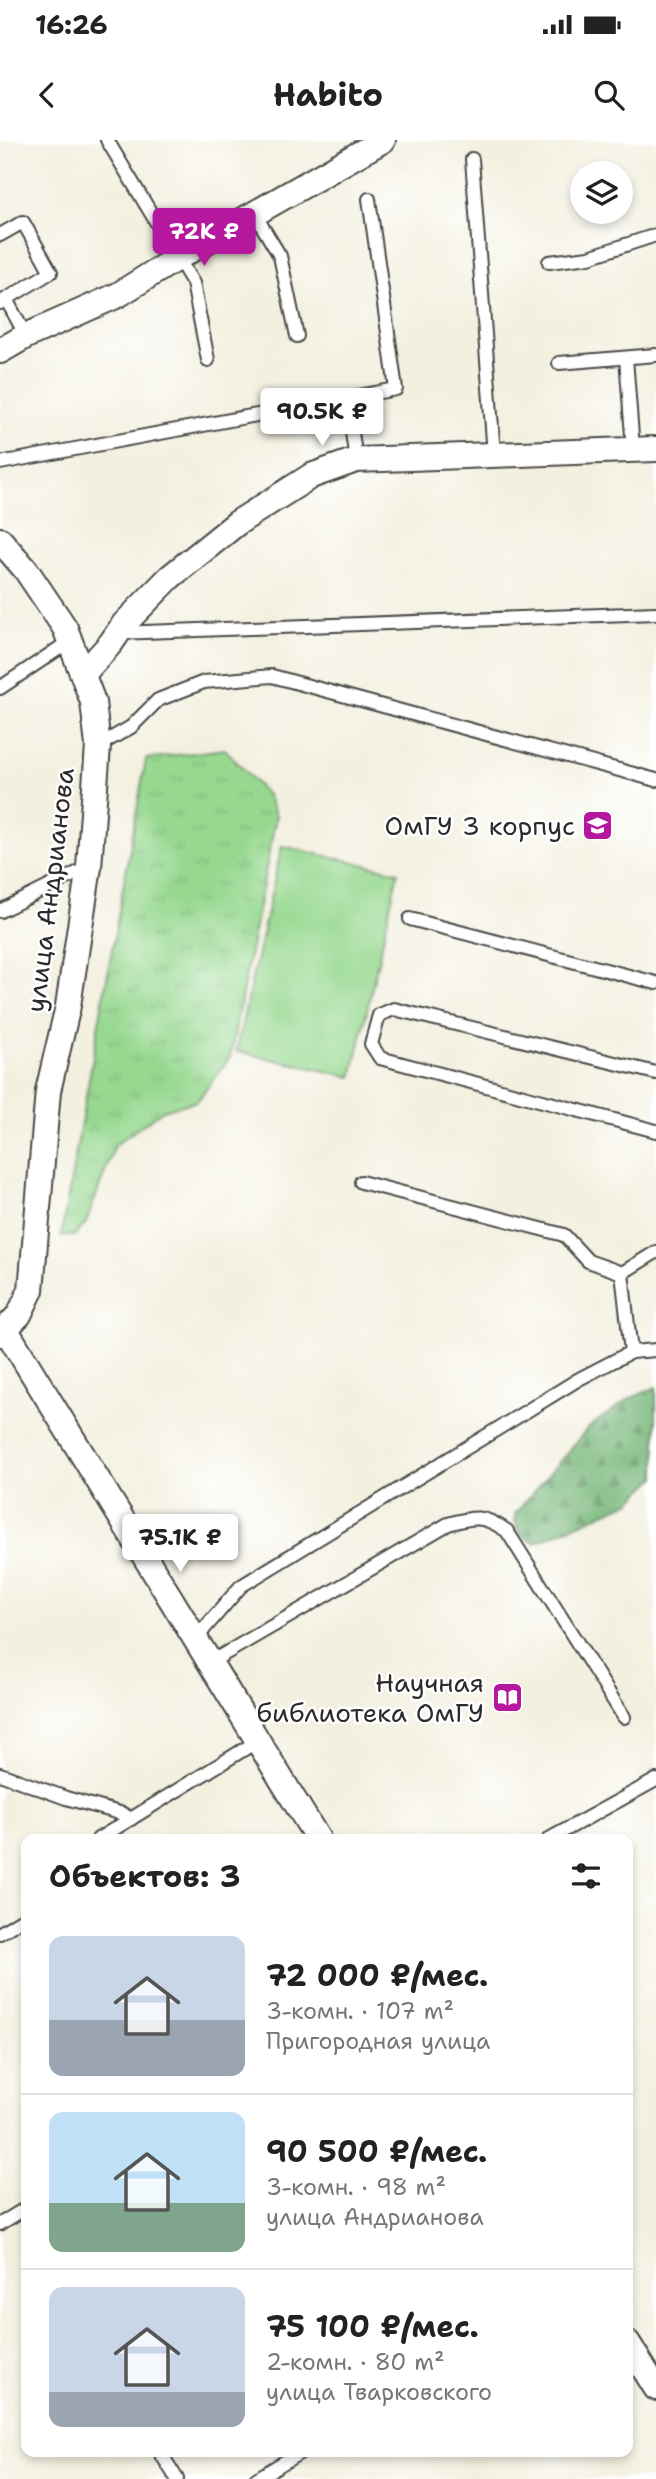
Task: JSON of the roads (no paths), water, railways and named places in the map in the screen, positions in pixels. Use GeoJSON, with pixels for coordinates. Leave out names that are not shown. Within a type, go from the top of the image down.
{"type":"FeatureCollection","features":[{"type":"Feature","properties":{"kind":"street"},"geometry":{"type":"LineString","coordinates":[[0,351],[26,336],[118,295],[177,257],[383,140]]}},
{"type":"Feature","properties":{"kind":"street"},"geometry":{"type":"LineString","coordinates":[[84,673],[111,643],[116,633],[170,577],[237,523],[311,476],[356,460],[644,449]]}},
{"type":"Feature","properties":{"kind":"street","name":"улица Андрианова"},"geometry":{"type":"LineString","coordinates":[[0,540],[26,570],[65,628],[93,702],[98,746],[89,867],[68,1006],[48,1091],[31,1290],[19,1315],[3,1332]]}},
{"type":"Feature","properties":{"kind":"street"},"geometry":{"type":"LineString","coordinates":[[3,1332],[313,1834]]}},
{"type":"Feature","properties":{"kind":"street"},"geometry":{"type":"LineString","coordinates":[[633,2351],[656,2388]]}},
{"type":"Feature","properties":{"kind":"lane"},"geometry":{"type":"LineString","coordinates":[[107,140],[193,283],[208,360]]}},
{"type":"Feature","properties":{"kind":"lane"},"geometry":{"type":"LineString","coordinates":[[472,159],[494,455]]}},
{"type":"Feature","properties":{"kind":"lane"},"geometry":{"type":"LineString","coordinates":[[0,463],[396,389],[369,199]]}},
{"type":"Feature","properties":{"kind":"lane"},"geometry":{"type":"LineString","coordinates":[[254,213],[280,256],[297,336]]}},
{"type":"Feature","properties":{"kind":"lane"},"geometry":{"type":"LineString","coordinates":[[0,235],[23,222],[51,272],[3,301],[26,336]]}},
{"type":"Feature","properties":{"kind":"lane"},"geometry":{"type":"LineString","coordinates":[[549,262],[589,257],[656,235]]}},
{"type":"Feature","properties":{"kind":"lane"},"geometry":{"type":"LineString","coordinates":[[559,363],[656,355]]}},
{"type":"Feature","properties":{"kind":"lane"},"geometry":{"type":"LineString","coordinates":[[626,358],[644,449]]}},
{"type":"Feature","properties":{"kind":"lane"},"geometry":{"type":"LineString","coordinates":[[347,398],[356,460]]}},
{"type":"Feature","properties":{"kind":"lane"},"geometry":{"type":"LineString","coordinates":[[116,633],[656,613]]}},
{"type":"Feature","properties":{"kind":"lane"},"geometry":{"type":"LineString","coordinates":[[0,688],[70,641]]}},
{"type":"Feature","properties":{"kind":"lane"},"geometry":{"type":"LineString","coordinates":[[98,746],[131,727],[158,700],[204,681],[272,676],[656,780]]}},
{"type":"Feature","properties":{"kind":"lane"},"geometry":{"type":"LineString","coordinates":[[0,911],[89,867]]}},
{"type":"Feature","properties":{"kind":"lane"},"geometry":{"type":"LineString","coordinates":[[410,919],[656,983]]}},
{"type":"Feature","properties":{"kind":"lane"},"geometry":{"type":"LineString","coordinates":[[656,1073],[394,1009],[379,1014],[371,1044],[380,1058],[656,1131]]}},
{"type":"Feature","properties":{"kind":"lane"},"geometry":{"type":"LineString","coordinates":[[361,1182],[564,1235],[588,1261],[622,1273]]}},
{"type":"Feature","properties":{"kind":"lane"},"geometry":{"type":"LineString","coordinates":[[622,1273],[656,1252]]}},
{"type":"Feature","properties":{"kind":"lane"},"geometry":{"type":"LineString","coordinates":[[622,1273],[631,1352]]}},
{"type":"Feature","properties":{"kind":"lane"},"geometry":{"type":"LineString","coordinates":[[202,1653],[204,1629],[242,1586],[579,1379],[631,1352],[656,1350]]}},
{"type":"Feature","properties":{"kind":"lane"},"geometry":{"type":"LineString","coordinates":[[202,1653],[448,1524],[472,1517],[491,1520],[508,1531],[624,1717]]}},
{"type":"Feature","properties":{"kind":"lane"},"geometry":{"type":"LineString","coordinates":[[106,1834],[257,1742]]}},
{"type":"Feature","properties":{"kind":"lane"},"geometry":{"type":"LineString","coordinates":[[0,1774],[66,1798],[123,1814],[131,1819]]}},
{"type":"Feature","properties":{"kind":"lane"},"geometry":{"type":"LineString","coordinates":[[558,1834],[656,1780]]}},
{"type":"Feature","properties":{"kind":"lane"},"geometry":{"type":"LineString","coordinates":[[0,1933],[21,1920]]}},
{"type":"Feature","properties":{"kind":"lane"},"geometry":{"type":"LineString","coordinates":[[0,2224],[21,2211]]}},
{"type":"Feature","properties":{"kind":"lane"},"geometry":{"type":"LineString","coordinates":[[163,2457],[177,2479]]}},
{"type":"Feature","properties":{"kind":"lane"},"geometry":{"type":"LineString","coordinates":[[256,2479],[293,2457]]}},
{"type":"Feature","properties":{"kind":"place","name":"ОмГУ 3 корпус"},"geometry":{"type":"Point","coordinates":[598,826]}},
{"type":"Feature","properties":{"kind":"place","name":"Научная библиотека ОмГУ"},"geometry":{"type":"Point","coordinates":[507,1698]}}]}
